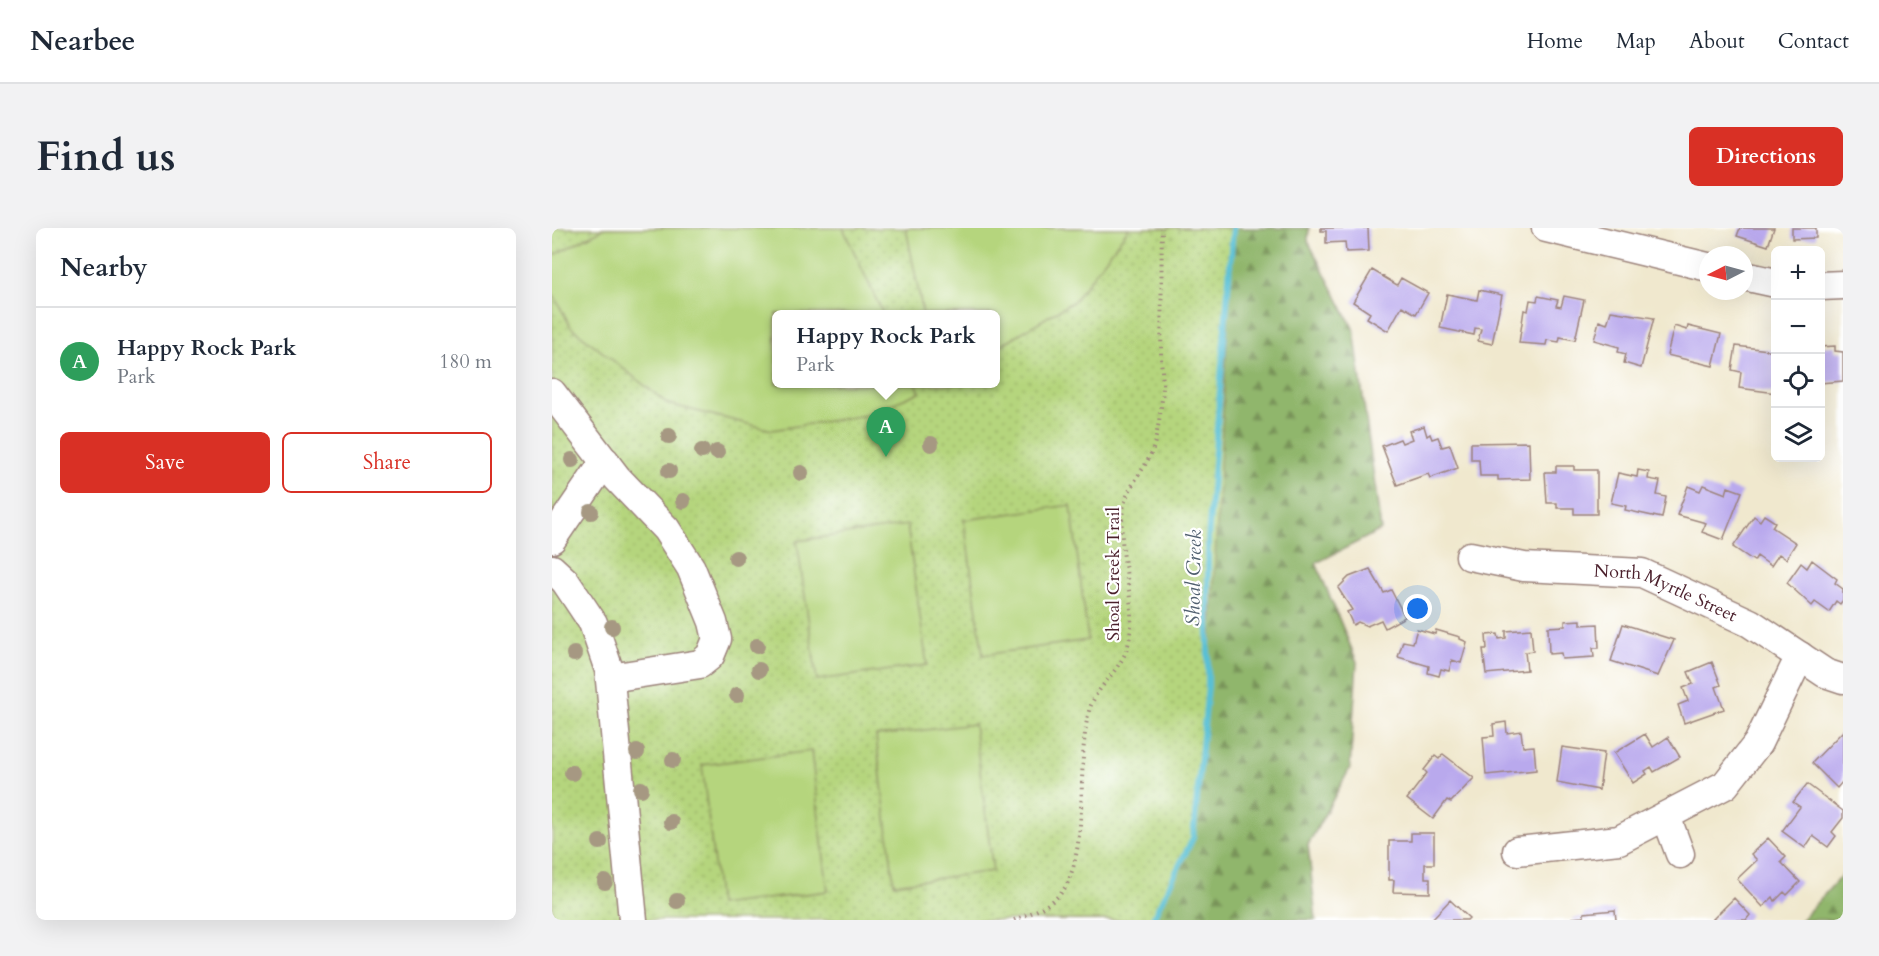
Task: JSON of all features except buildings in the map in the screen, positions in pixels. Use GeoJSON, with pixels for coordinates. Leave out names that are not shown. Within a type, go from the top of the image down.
{"type":"FeatureCollection","features":[{"type":"Feature","properties":{"kind":"street"},"geometry":{"type":"LineString","coordinates":[[1546,228],[1634,238],[1699,263]]}},
{"type":"Feature","properties":{"kind":"street"},"geometry":{"type":"LineString","coordinates":[[1753,278],[1771,282]]}},
{"type":"Feature","properties":{"kind":"street"},"geometry":{"type":"LineString","coordinates":[[1825,286],[1843,285]]}},
{"type":"Feature","properties":{"kind":"street"},"geometry":{"type":"LineString","coordinates":[[552,393],[605,462],[666,529],[691,568],[713,622],[717,639],[710,657],[700,664],[610,678]]}},
{"type":"Feature","properties":{"kind":"street"},"geometry":{"type":"LineString","coordinates":[[552,539],[605,462]]}},
{"type":"Feature","properties":{"kind":"street","name":"North Myrtle Street"},"geometry":{"type":"LineString","coordinates":[[1470,556],[1524,567],[1642,573],[1750,623],[1825,673],[1843,679]]}},
{"type":"Feature","properties":{"kind":"street"},"geometry":{"type":"LineString","coordinates":[[552,569],[565,581],[593,623],[610,678],[633,920]]}},
{"type":"Feature","properties":{"kind":"street"},"geometry":{"type":"LineString","coordinates":[[1517,851],[1619,840],[1725,785],[1758,743],[1800,656]]}},
{"type":"Feature","properties":{"kind":"street"},"geometry":{"type":"LineString","coordinates":[[1666,816],[1680,854]]}},
{"type":"Feature","properties":{"kind":"path","name":"Shoal Creek Trail"},"geometry":{"type":"LineString","coordinates":[[1014,920],[1050,904],[1067,884],[1073,862],[1080,808],[1082,758],[1088,716],[1097,690],[1121,665],[1130,641],[1123,510],[1136,476],[1152,456],[1156,440],[1163,387],[1162,228]]}},
{"type":"Feature","properties":{"kind":"green space"},"geometry":{"type":"Polygon","coordinates":[[[552,228],[1233,228],[1208,686],[1193,838],[1152,920],[552,920],[552,228]]]}},
{"type":"Feature","properties":{"kind":"green space"},"geometry":{"type":"Polygon","coordinates":[[[605,228],[843,228],[881,310],[772,310],[772,388],[918,388],[920,392],[866,415],[772,430],[668,404],[571,327],[552,292],[552,256],[605,228]]]}},
{"type":"Feature","properties":{"kind":"green space"},"geometry":{"type":"Polygon","coordinates":[[[906,228],[1129,228],[1074,301],[1000,346],[1000,310],[922,310],[906,228]]]}},
{"type":"Feature","properties":{"kind":"green space"},"geometry":{"type":"Polygon","coordinates":[[[1176,228],[1309,228],[1308,241],[1354,330],[1381,530],[1316,563],[1357,662],[1350,768],[1308,845],[1316,920],[1058,920],[1176,228]]]}},
{"type":"Feature","properties":{"kind":"green space"},"geometry":{"type":"Polygon","coordinates":[[[1071,505],[1088,640],[983,655],[964,520],[1071,505]]]}},
{"type":"Feature","properties":{"kind":"green space"},"geometry":{"type":"Polygon","coordinates":[[[907,525],[927,665],[817,680],[797,541],[907,525]]]}},
{"type":"Feature","properties":{"kind":"green space"},"geometry":{"type":"Polygon","coordinates":[[[974,724],[993,871],[894,884],[876,736],[974,724]]]}},
{"type":"Feature","properties":{"kind":"green space"},"geometry":{"type":"Polygon","coordinates":[[[811,751],[828,891],[719,905],[702,765],[811,751]]]}},
{"type":"Feature","properties":{"kind":"green space"},"geometry":{"type":"Polygon","coordinates":[[[1843,874],[1843,920],[1801,920],[1843,874]]]}},
{"type":"Feature","properties":{"kind":"waterway","name":"Shoal Creek"},"geometry":{"type":"LineString","coordinates":[[1152,920],[1193,838],[1208,686],[1208,539],[1233,228]]}},
{"type":"Feature","properties":{"kind":"place","name":"Happy Rock Park"},"geometry":{"type":"Point","coordinates":[886,457]}}]}
